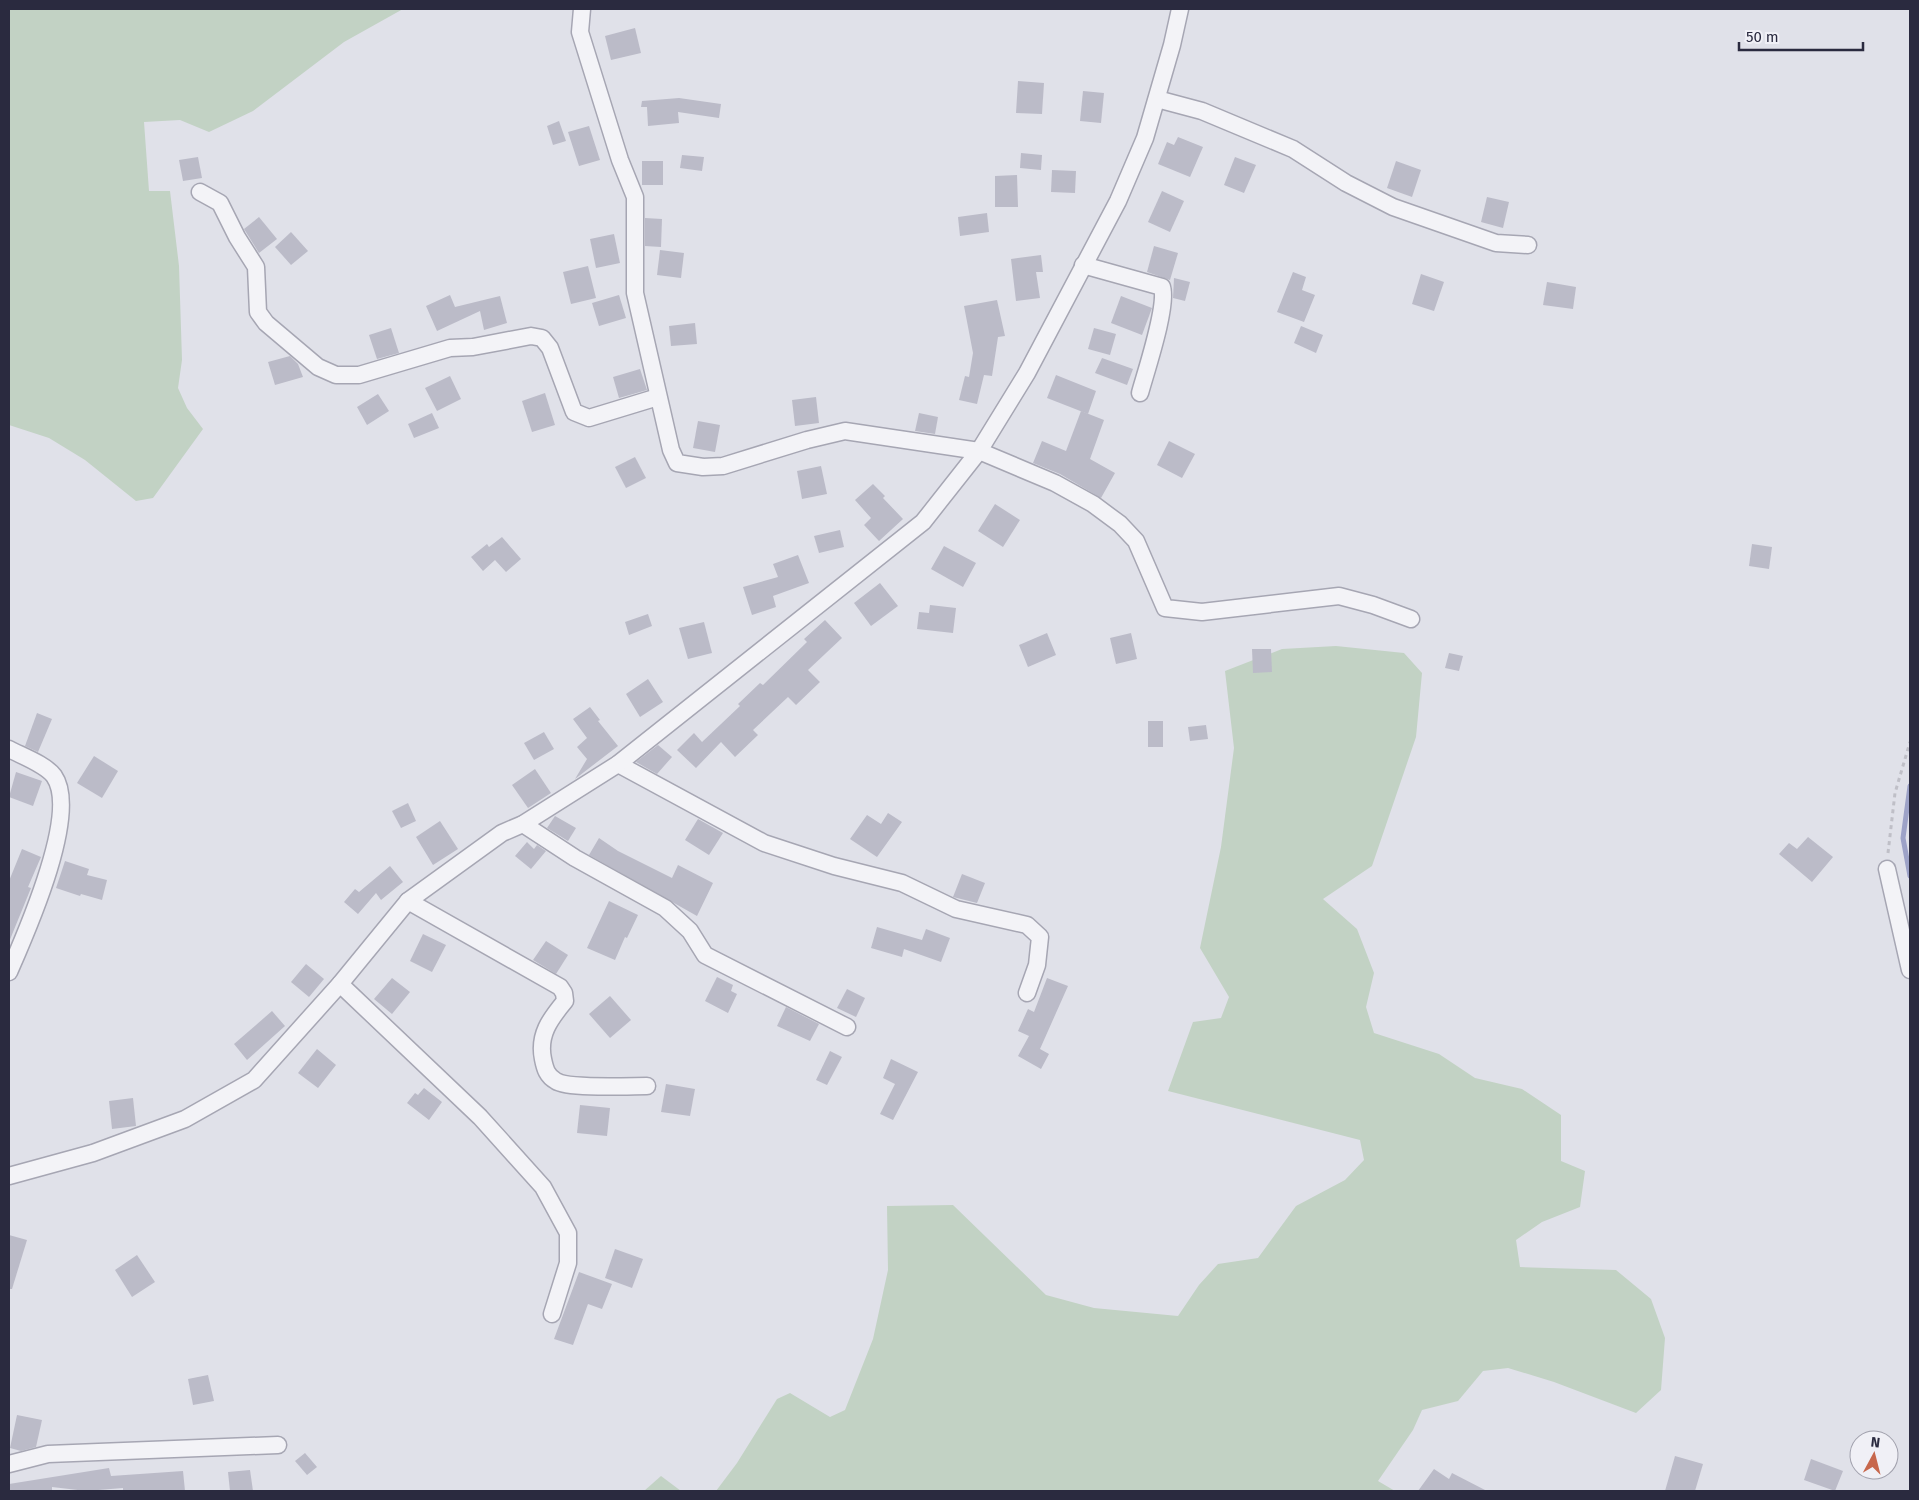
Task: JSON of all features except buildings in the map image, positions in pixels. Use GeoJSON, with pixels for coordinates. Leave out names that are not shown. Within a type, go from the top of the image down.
{"type":"FeatureCollection","features":[{"type":"Feature","properties":{"kind":"street"},"geometry":{"type":"LineString","coordinates":[[582,9],[580,32],[620,160],[635,197],[635,293],[671,450],[677,463],[703,467],[723,466],[807,440],[845,431],[979,451],[1055,483],[1093,504],[1120,524],[1136,541],[1165,608],[1202,612],[1339,596],[1373,604],[1411,619]]}},
{"type":"Feature","properties":{"kind":"street"},"geometry":{"type":"LineString","coordinates":[[10,1171],[94,1152],[185,1119],[254,1080],[340,984],[408,901],[502,833],[523,824],[618,764],[923,522],[979,451],[1027,373],[1118,201],[1145,138],[1180,9]]}},
{"type":"Feature","properties":{"kind":"street"},"geometry":{"type":"LineString","coordinates":[[1157,98],[1202,111],[1293,149],[1346,183],[1393,206],[1496,243],[1528,245]]}},
{"type":"Feature","properties":{"kind":"street"},"geometry":{"type":"LineString","coordinates":[[200,192],[220,202],[237,237],[256,267],[258,312],[266,323],[318,367],[336,375],[359,374],[450,348],[473,347],[531,336],[542,338],[550,348],[574,412],[589,418],[658,396]]}},
{"type":"Feature","properties":{"kind":"street"},"geometry":{"type":"LineString","coordinates":[[1083,265],[1162,288],[1164,295],[1162,310],[1140,393]]}},
{"type":"Feature","properties":{"kind":"street"},"geometry":{"type":"LineString","coordinates":[[9,749],[53,775],[61,790],[59,825],[48,876],[28,930],[9,972]]}},
{"type":"Feature","properties":{"kind":"street"},"geometry":{"type":"LineString","coordinates":[[618,764],[764,842],[834,866],[902,883],[956,909],[1027,926],[1040,937],[1036,965],[1027,993]]}},
{"type":"Feature","properties":{"kind":"street"},"geometry":{"type":"LineString","coordinates":[[523,824],[575,858],[665,908],[690,931],[705,955],[847,1027]]}},
{"type":"Feature","properties":{"kind":"street"},"geometry":{"type":"LineString","coordinates":[[1887,869],[1910,970]]}},
{"type":"Feature","properties":{"kind":"street"},"geometry":{"type":"LineString","coordinates":[[408,901],[560,987],[564,993],[565,1001],[551,1017],[544,1031],[541,1047],[547,1074],[558,1083],[586,1086],[647,1086]]}},
{"type":"Feature","properties":{"kind":"street"},"geometry":{"type":"LineString","coordinates":[[340,984],[480,1117],[543,1187],[568,1232],[568,1263],[552,1314]]}},
{"type":"Feature","properties":{"kind":"street"},"geometry":{"type":"LineString","coordinates":[[9,1464],[48,1454],[278,1444]]}},
{"type":"Feature","properties":{"kind":"path"},"geometry":{"type":"LineString","coordinates":[[1887,869],[1889,830],[1895,793],[1910,742]]}},
{"type":"Feature","properties":{"kind":"green space"},"geometry":{"type":"Polygon","coordinates":[[[9,9],[403,9],[344,42],[253,111],[209,132],[180,120],[144,122],[149,191],[170,191],[179,266],[182,360],[178,388],[187,408],[203,429],[153,498],[136,501],[85,460],[49,438],[9,425],[9,9]]]}},
{"type":"Feature","properties":{"kind":"green space"},"geometry":{"type":"Polygon","coordinates":[[[1336,646],[1404,653],[1422,673],[1416,737],[1372,866],[1323,899],[1357,929],[1374,973],[1366,1007],[1374,1033],[1439,1054],[1475,1078],[1522,1089],[1561,1115],[1561,1161],[1585,1171],[1580,1207],[1542,1222],[1516,1240],[1520,1267],[1616,1270],[1651,1299],[1665,1338],[1661,1390],[1636,1413],[1554,1382],[1508,1368],[1483,1371],[1458,1401],[1422,1410],[1413,1430],[1378,1481],[1395,1491],[716,1491],[737,1463],[777,1399],[790,1393],[830,1417],[845,1410],[873,1339],[888,1270],[887,1206],[953,1205],[1046,1295],[1094,1308],[1178,1316],[1199,1285],[1218,1264],[1258,1258],[1296,1206],[1345,1180],[1364,1160],[1360,1140],[1168,1091],[1193,1022],[1221,1018],[1229,997],[1200,948],[1221,847],[1234,748],[1225,671],[1282,649],[1336,646]]]}},
{"type":"Feature","properties":{"kind":"green space"},"geometry":{"type":"Polygon","coordinates":[[[661,1476],[681,1491],[644,1491],[661,1476]]]}},
{"type":"Feature","properties":{"kind":"waterway"},"geometry":{"type":"LineString","coordinates":[[1910,786],[1903,838],[1910,876]]}}]}
